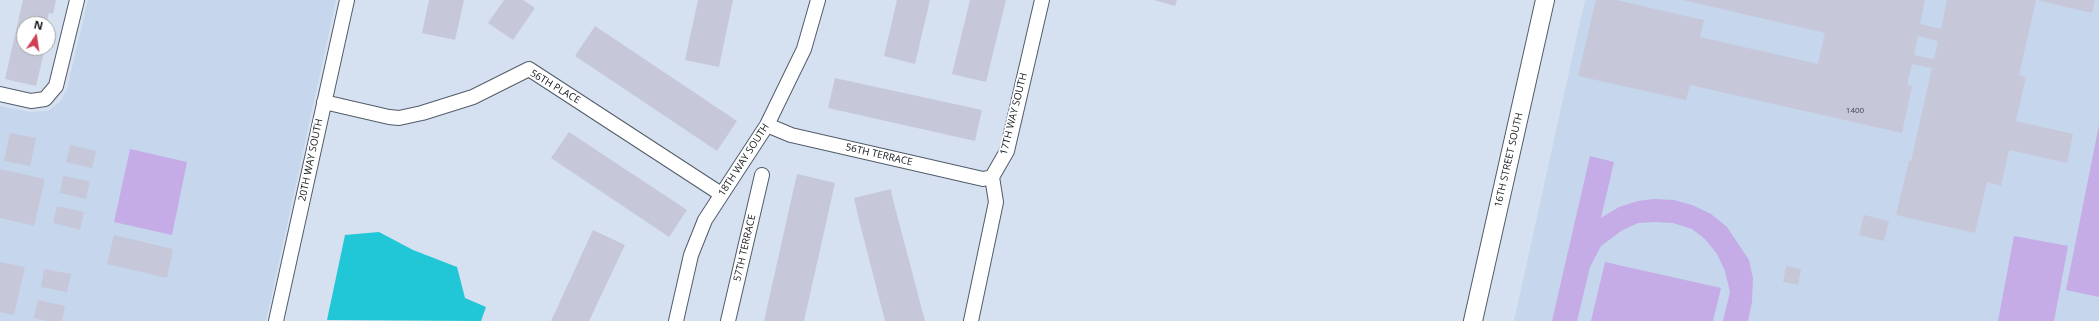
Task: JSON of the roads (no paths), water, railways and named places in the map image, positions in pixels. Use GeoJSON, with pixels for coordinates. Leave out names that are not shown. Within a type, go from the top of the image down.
{"type":"FeatureCollection","features":[{"type":"Feature","properties":{"kind":"street"},"geometry":{"type":"LineString","coordinates":[[0,94],[31,101],[45,99],[56,86],[77,0]]}},
{"type":"Feature","properties":{"kind":"street","name":"20TH WAY SOUTH"},"geometry":{"type":"LineString","coordinates":[[276,321],[347,0]]}},
{"type":"Feature","properties":{"kind":"street","name":"18TH WAY SOUTH"},"geometry":{"type":"LineString","coordinates":[[676,321],[691,256],[705,220],[767,125],[804,49],[818,0]]}},
{"type":"Feature","properties":{"kind":"street","name":"17TH WAY SOUTH"},"geometry":{"type":"LineString","coordinates":[[992,177],[1007,151],[1042,0]]}},
{"type":"Feature","properties":{"kind":"street","name":"16TH STREET SOUTH"},"geometry":{"type":"LineString","coordinates":[[1473,321],[1545,0]]}},
{"type":"Feature","properties":{"kind":"street","name":"56TH PLACE"},"geometry":{"type":"LineString","coordinates":[[324,102],[398,118],[422,113],[473,96],[529,69],[721,194]]}},
{"type":"Feature","properties":{"kind":"street","name":"56TH TERRACE"},"geometry":{"type":"LineString","coordinates":[[767,125],[791,135],[983,179],[992,177]]}},
{"type":"Feature","properties":{"kind":"street","name":"57TH TERRACE"},"geometry":{"type":"LineString","coordinates":[[728,321],[762,175]]}},
{"type":"Feature","properties":{"kind":"street"},"geometry":{"type":"LineString","coordinates":[[971,321],[996,202],[992,177]]}},
{"type":"Feature","properties":{"kind":"water"},"geometry":{"type":"Polygon","coordinates":[[[379,232],[413,250],[457,267],[465,298],[486,307],[481,321],[327,320],[345,235],[379,232]]]}}]}
